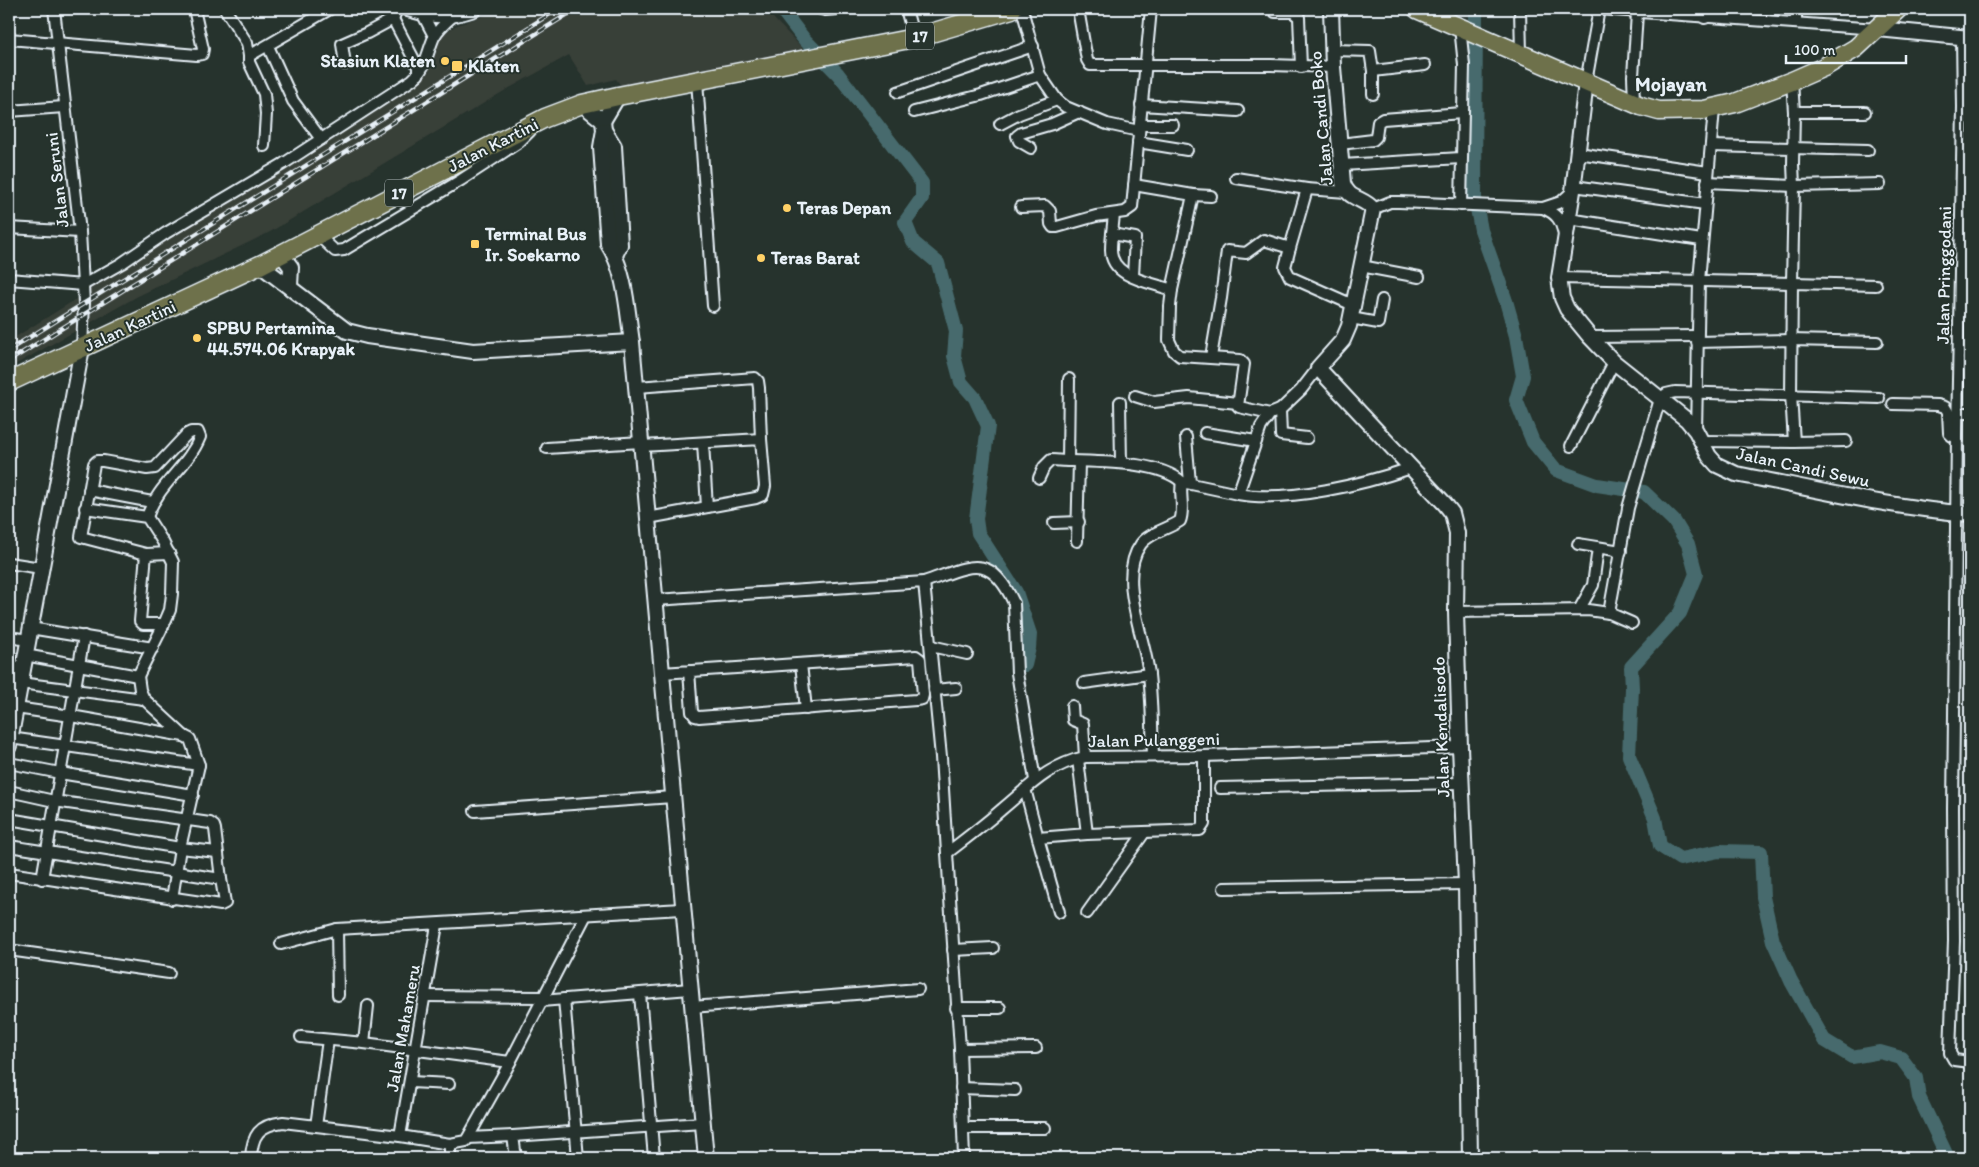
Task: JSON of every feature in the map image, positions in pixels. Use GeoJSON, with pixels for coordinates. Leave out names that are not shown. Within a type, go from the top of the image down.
{"type":"FeatureCollection","features":[{"type":"Feature","properties":{"kind":"highway","name":"Jalan Kartini"},"geometry":{"type":"LineString","coordinates":[[9,382],[260,265],[545,118],[582,104],[914,38],[1012,9]]}},
{"type":"Feature","properties":{"kind":"highway"},"geometry":{"type":"LineString","coordinates":[[1417,9],[1586,82],[1659,111],[1714,109],[1792,81],[1844,56],[1878,29],[1898,9]]}},
{"type":"Feature","properties":{"kind":"street","name":"Jalan Seruni"},"geometry":{"type":"LineString","coordinates":[[54,9],[80,232],[83,285],[82,348]]}},
{"type":"Feature","properties":{"kind":"street"},"geometry":{"type":"LineString","coordinates":[[9,39],[200,55],[203,50],[194,9]]}},
{"type":"Feature","properties":{"kind":"street"},"geometry":{"type":"LineString","coordinates":[[225,9],[247,44],[250,62],[264,94],[266,114],[264,146]]}},
{"type":"Feature","properties":{"kind":"street"},"geometry":{"type":"LineString","coordinates":[[249,56],[330,9]]}},
{"type":"Feature","properties":{"kind":"street"},"geometry":{"type":"LineString","coordinates":[[345,64],[342,44],[393,19],[397,9]]}},
{"type":"Feature","properties":{"kind":"street"},"geometry":{"type":"LineString","coordinates":[[408,9],[422,13],[443,13],[474,9]]}},
{"type":"Feature","properties":{"kind":"street"},"geometry":{"type":"LineString","coordinates":[[821,9],[837,9]]}},
{"type":"Feature","properties":{"kind":"street"},"geometry":{"type":"LineString","coordinates":[[906,9],[914,38]]}},
{"type":"Feature","properties":{"kind":"street"},"geometry":{"type":"LineString","coordinates":[[1022,9],[1040,74],[1058,100],[1066,106],[1107,124],[1140,128],[1173,125]]}},
{"type":"Feature","properties":{"kind":"street"},"geometry":{"type":"LineString","coordinates":[[1078,9],[1088,64],[1333,67]]}},
{"type":"Feature","properties":{"kind":"street"},"geometry":{"type":"LineString","coordinates":[[1021,207],[1044,206],[1050,211],[1051,224],[1053,227],[1057,227],[1096,216],[1129,210],[1132,207],[1151,9]]}},
{"type":"Feature","properties":{"kind":"street","name":"Jalan Candi Boko"},"geometry":{"type":"LineString","coordinates":[[1331,9],[1333,67],[1343,183],[1346,192],[1368,203],[1373,209]]}},
{"type":"Feature","properties":{"kind":"street"},"geometry":{"type":"LineString","coordinates":[[1520,9],[1521,54]]}},
{"type":"Feature","properties":{"kind":"street"},"geometry":{"type":"LineString","coordinates":[[1586,82],[1599,9],[1637,12],[1706,12],[1966,37]]}},
{"type":"Feature","properties":{"kind":"street"},"geometry":{"type":"LineString","coordinates":[[1796,9],[1796,22]]}},
{"type":"Feature","properties":{"kind":"street"},"geometry":{"type":"LineString","coordinates":[[1275,12],[1293,12],[1299,17],[1301,67]]}},
{"type":"Feature","properties":{"kind":"street"},"geometry":{"type":"LineString","coordinates":[[1634,102],[1633,76],[1637,12]]}},
{"type":"Feature","properties":{"kind":"street"},"geometry":{"type":"LineString","coordinates":[[422,13],[434,36]]}},
{"type":"Feature","properties":{"kind":"street"},"geometry":{"type":"LineString","coordinates":[[9,279],[83,285],[122,263],[166,233],[283,164],[418,75],[426,60],[443,13]]}},
{"type":"Feature","properties":{"kind":"street"},"geometry":{"type":"LineString","coordinates":[[393,19],[418,66],[418,75]]}},
{"type":"Feature","properties":{"kind":"street"},"geometry":{"type":"LineString","coordinates":[[1465,205],[1462,158],[1464,65],[1473,33]]}},
{"type":"Feature","properties":{"kind":"street","name":"Jalan Pringgodani"},"geometry":{"type":"LineString","coordinates":[[1966,37],[1966,213],[1959,345],[1957,436],[1960,516],[1954,941],[1950,1053],[1954,1060],[1970,1062]]}},
{"type":"Feature","properties":{"kind":"street"},"geometry":{"type":"LineString","coordinates":[[268,46],[293,101],[321,139]]}},
{"type":"Feature","properties":{"kind":"street"},"geometry":{"type":"LineString","coordinates":[[898,92],[1033,46]]}},
{"type":"Feature","properties":{"kind":"street"},"geometry":{"type":"LineString","coordinates":[[1333,50],[1370,51],[1374,94]]}},
{"type":"Feature","properties":{"kind":"street"},"geometry":{"type":"LineString","coordinates":[[1373,71],[1425,65]]}},
{"type":"Feature","properties":{"kind":"street"},"geometry":{"type":"LineString","coordinates":[[914,112],[981,95],[1040,74]]}},
{"type":"Feature","properties":{"kind":"street"},"geometry":{"type":"LineString","coordinates":[[697,80],[713,306]]}},
{"type":"Feature","properties":{"kind":"street"},"geometry":{"type":"LineString","coordinates":[[1792,81],[1794,186],[1791,396],[1794,442]]}},
{"type":"Feature","properties":{"kind":"street","name":"Jalan Candi Sewu"},"geometry":{"type":"LineString","coordinates":[[1586,82],[1570,219],[1564,242],[1559,278],[1562,298],[1567,309],[1590,337],[1614,362],[1688,420],[1709,456],[1717,465],[1736,474],[1960,516]]}},
{"type":"Feature","properties":{"kind":"street"},"geometry":{"type":"LineString","coordinates":[[603,125],[618,96]]}},
{"type":"Feature","properties":{"kind":"street"},"geometry":{"type":"LineString","coordinates":[[1000,124],[1019,114],[1058,100]]}},
{"type":"Feature","properties":{"kind":"street"},"geometry":{"type":"LineString","coordinates":[[582,104],[603,125],[607,146],[608,244],[615,255],[624,286],[632,342],[706,1158]]}},
{"type":"Feature","properties":{"kind":"street"},"geometry":{"type":"LineString","coordinates":[[1141,105],[1238,111]]}},
{"type":"Feature","properties":{"kind":"street"},"geometry":{"type":"LineString","coordinates":[[9,111],[64,107]]}},
{"type":"Feature","properties":{"kind":"street"},"geometry":{"type":"LineString","coordinates":[[1714,109],[1698,282],[1697,393],[1699,436],[1794,442],[1846,441]]}},
{"type":"Feature","properties":{"kind":"street"},"geometry":{"type":"LineString","coordinates":[[1031,148],[1018,141],[1020,133],[1052,124],[1079,112]]}},
{"type":"Feature","properties":{"kind":"street"},"geometry":{"type":"LineString","coordinates":[[1794,112],[1865,112]]}},
{"type":"Feature","properties":{"kind":"street"},"geometry":{"type":"LineString","coordinates":[[1340,144],[1373,140],[1376,136],[1378,122],[1383,118],[1462,113]]}},
{"type":"Feature","properties":{"kind":"street"},"geometry":{"type":"LineString","coordinates":[[318,235],[336,251],[344,250],[461,180],[519,142],[545,118]]}},
{"type":"Feature","properties":{"kind":"street"},"geometry":{"type":"LineString","coordinates":[[1138,142],[1187,150]]}},
{"type":"Feature","properties":{"kind":"street"},"geometry":{"type":"LineString","coordinates":[[1711,146],[1868,150]]}},
{"type":"Feature","properties":{"kind":"street"},"geometry":{"type":"LineString","coordinates":[[1578,153],[1708,177],[1794,186],[1880,184]]}},
{"type":"Feature","properties":{"kind":"street"},"geometry":{"type":"LineString","coordinates":[[1342,165],[1462,158]]}},
{"type":"Feature","properties":{"kind":"street"},"geometry":{"type":"LineString","coordinates":[[1244,179],[1307,189],[1346,192]]}},
{"type":"Feature","properties":{"kind":"street"},"geometry":{"type":"LineString","coordinates":[[1134,185],[1193,195],[1211,196]]}},
{"type":"Feature","properties":{"kind":"street"},"geometry":{"type":"LineString","coordinates":[[1307,189],[1285,267],[1290,276],[1352,311],[1378,323],[1382,300]]}},
{"type":"Feature","properties":{"kind":"street"},"geometry":{"type":"LineString","coordinates":[[1238,494],[1261,427],[1275,412],[1301,390],[1343,340],[1352,311],[1373,209],[1390,202],[1543,208],[1561,202],[1574,189],[1705,204]]}},
{"type":"Feature","properties":{"kind":"street"},"geometry":{"type":"LineString","coordinates":[[1193,195],[1172,290],[1169,323],[1170,340],[1174,351],[1180,356],[1236,359],[1243,362],[1239,407],[1275,412]]}},
{"type":"Feature","properties":{"kind":"street"},"geometry":{"type":"LineString","coordinates":[[1543,208],[1553,212],[1559,219],[1562,224],[1564,242]]}},
{"type":"Feature","properties":{"kind":"street"},"geometry":{"type":"LineString","coordinates":[[1114,214],[1110,251],[1120,271],[1172,290]]}},
{"type":"Feature","properties":{"kind":"street"},"geometry":{"type":"LineString","coordinates":[[1570,219],[1701,240]]}},
{"type":"Feature","properties":{"kind":"street"},"geometry":{"type":"LineString","coordinates":[[9,228],[80,232]]}},
{"type":"Feature","properties":{"kind":"street"},"geometry":{"type":"LineString","coordinates":[[1112,234],[1135,238],[1133,276]]}},
{"type":"Feature","properties":{"kind":"street"},"geometry":{"type":"LineString","coordinates":[[1211,357],[1227,251],[1244,253],[1266,240],[1290,248]]}},
{"type":"Feature","properties":{"kind":"street"},"geometry":{"type":"LineString","coordinates":[[281,254],[291,267],[290,286]]}},
{"type":"Feature","properties":{"kind":"street"},"geometry":{"type":"LineString","coordinates":[[260,265],[347,331],[367,336],[473,351],[632,342]]}},
{"type":"Feature","properties":{"kind":"street"},"geometry":{"type":"LineString","coordinates":[[1361,266],[1420,277]]}},
{"type":"Feature","properties":{"kind":"street"},"geometry":{"type":"LineString","coordinates":[[1559,278],[1876,285]]}},
{"type":"Feature","properties":{"kind":"street"},"geometry":{"type":"LineString","coordinates":[[1590,337],[1877,342]]}},
{"type":"Feature","properties":{"kind":"street"},"geometry":{"type":"LineString","coordinates":[[1959,345],[1970,346]]}},
{"type":"Feature","properties":{"kind":"street"},"geometry":{"type":"LineString","coordinates":[[82,348],[25,655],[16,686],[10,734],[65,746],[199,765]]}},
{"type":"Feature","properties":{"kind":"street"},"geometry":{"type":"LineString","coordinates":[[1571,446],[1614,362]]}},
{"type":"Feature","properties":{"kind":"street","name":"Jalan Kendalisodo"},"geometry":{"type":"LineString","coordinates":[[1318,368],[1445,504],[1452,513],[1456,524],[1456,612],[1466,884],[1470,1158]]}},
{"type":"Feature","properties":{"kind":"street"},"geometry":{"type":"LineString","coordinates":[[637,387],[755,378],[758,381],[759,388],[763,495],[756,498],[648,518]]}},
{"type":"Feature","properties":{"kind":"street"},"geometry":{"type":"LineString","coordinates":[[1068,461],[1069,379]]}},
{"type":"Feature","properties":{"kind":"street"},"geometry":{"type":"LineString","coordinates":[[1609,613],[1628,508],[1660,399],[1670,393],[1879,398]]}},
{"type":"Feature","properties":{"kind":"street"},"geometry":{"type":"LineString","coordinates":[[1135,396],[1154,402],[1189,398],[1238,403]]}},
{"type":"Feature","properties":{"kind":"street"},"geometry":{"type":"LineString","coordinates":[[1120,402],[1121,463]]}},
{"type":"Feature","properties":{"kind":"street"},"geometry":{"type":"LineString","coordinates":[[1893,404],[1943,406],[1948,412],[1949,433],[1952,436],[1957,436]]}},
{"type":"Feature","properties":{"kind":"street"},"geometry":{"type":"LineString","coordinates":[[1275,412],[1281,435],[1307,438]]}},
{"type":"Feature","properties":{"kind":"street"},"geometry":{"type":"LineString","coordinates":[[1958,413],[1970,413]]}},
{"type":"Feature","properties":{"kind":"street"},"geometry":{"type":"LineString","coordinates":[[169,553],[146,554],[81,538],[85,508],[94,464],[97,461],[147,469],[155,468],[187,434],[193,432],[200,434],[198,442],[152,502],[148,516],[169,553],[173,562],[172,594],[170,610],[138,676],[144,700],[191,741],[199,765],[180,848],[172,898]]}},
{"type":"Feature","properties":{"kind":"street"},"geometry":{"type":"LineString","coordinates":[[1205,433],[1256,441]]}},
{"type":"Feature","properties":{"kind":"street"},"geometry":{"type":"LineString","coordinates":[[1153,756],[1149,674],[1132,586],[1132,566],[1141,544],[1180,520],[1182,516],[1180,489],[1186,483],[1186,437]]}},
{"type":"Feature","properties":{"kind":"street"},"geometry":{"type":"LineString","coordinates":[[547,448],[703,443],[761,439]]}},
{"type":"Feature","properties":{"kind":"street"},"geometry":{"type":"LineString","coordinates":[[703,443],[706,507]]}},
{"type":"Feature","properties":{"kind":"street"},"geometry":{"type":"LineString","coordinates":[[1039,478],[1044,467],[1051,460],[1121,463],[1159,469],[1174,475],[1186,483],[1238,494],[1264,497],[1291,495],[1352,484],[1411,468]]}},
{"type":"Feature","properties":{"kind":"street"},"geometry":{"type":"LineString","coordinates":[[1077,541],[1079,462]]}},
{"type":"Feature","properties":{"kind":"street"},"geometry":{"type":"LineString","coordinates":[[89,490],[152,502]]}},
{"type":"Feature","properties":{"kind":"street"},"geometry":{"type":"LineString","coordinates":[[85,508],[148,516]]}},
{"type":"Feature","properties":{"kind":"street"},"geometry":{"type":"LineString","coordinates":[[1054,523],[1078,522]]}},
{"type":"Feature","properties":{"kind":"street"},"geometry":{"type":"LineString","coordinates":[[1578,544],[1621,551]]}},
{"type":"Feature","properties":{"kind":"street"},"geometry":{"type":"LineString","coordinates":[[1579,610],[1593,585],[1598,548]]}},
{"type":"Feature","properties":{"kind":"street"},"geometry":{"type":"LineString","coordinates":[[146,554],[140,621],[143,624],[164,624]]}},
{"type":"Feature","properties":{"kind":"street"},"geometry":{"type":"LineString","coordinates":[[9,563],[41,568]]}},
{"type":"Feature","properties":{"kind":"street"},"geometry":{"type":"LineString","coordinates":[[656,600],[924,582],[976,566],[988,569],[1001,580],[1014,603],[1017,673],[1029,785],[1059,912]]}},
{"type":"Feature","properties":{"kind":"street"},"geometry":{"type":"LineString","coordinates":[[924,582],[941,757],[960,1049],[964,1158]]}},
{"type":"Feature","properties":{"kind":"street"},"geometry":{"type":"LineString","coordinates":[[1456,612],[1579,610],[1609,613],[1632,623]]}},
{"type":"Feature","properties":{"kind":"street"},"geometry":{"type":"LineString","coordinates":[[9,637],[29,634],[84,636],[153,648]]}},
{"type":"Feature","properties":{"kind":"street"},"geometry":{"type":"LineString","coordinates":[[42,879],[54,800],[71,716],[84,636]]}},
{"type":"Feature","properties":{"kind":"street"},"geometry":{"type":"LineString","coordinates":[[931,646],[967,654]]}},
{"type":"Feature","properties":{"kind":"street"},"geometry":{"type":"LineString","coordinates":[[25,655],[138,676]]}},
{"type":"Feature","properties":{"kind":"street"},"geometry":{"type":"LineString","coordinates":[[662,673],[689,671],[802,664],[916,656],[921,662],[923,695],[922,699],[695,716],[692,712],[689,671]]}},
{"type":"Feature","properties":{"kind":"street"},"geometry":{"type":"LineString","coordinates":[[802,664],[806,709]]}},
{"type":"Feature","properties":{"kind":"street"},"geometry":{"type":"LineString","coordinates":[[1084,683],[1149,674]]}},
{"type":"Feature","properties":{"kind":"street"},"geometry":{"type":"LineString","coordinates":[[16,686],[75,690],[144,700]]}},
{"type":"Feature","properties":{"kind":"street"},"geometry":{"type":"LineString","coordinates":[[16,686],[71,716],[184,736]]}},
{"type":"Feature","properties":{"kind":"street"},"geometry":{"type":"LineString","coordinates":[[934,690],[956,688]]}},
{"type":"Feature","properties":{"kind":"street"},"geometry":{"type":"LineString","coordinates":[[1072,706],[1073,720],[1083,724],[1081,758],[1088,834]]}},
{"type":"Feature","properties":{"kind":"street","name":"Jalan Pulanggeni"},"geometry":{"type":"LineString","coordinates":[[947,852],[969,836],[1029,785],[1060,765],[1081,758],[1204,756],[1460,747]]}},
{"type":"Feature","properties":{"kind":"street"},"geometry":{"type":"LineString","coordinates":[[1042,838],[1088,834],[1200,830],[1203,828],[1204,756]]}},
{"type":"Feature","properties":{"kind":"street"},"geometry":{"type":"LineString","coordinates":[[9,763],[193,795]]}},
{"type":"Feature","properties":{"kind":"street"},"geometry":{"type":"LineString","coordinates":[[1220,788],[1462,783]]}},
{"type":"Feature","properties":{"kind":"street"},"geometry":{"type":"LineString","coordinates":[[9,791],[214,826],[225,903],[223,905],[172,898],[9,873]]}},
{"type":"Feature","properties":{"kind":"street"},"geometry":{"type":"LineString","coordinates":[[475,811],[673,797]]}},
{"type":"Feature","properties":{"kind":"street"},"geometry":{"type":"LineString","coordinates":[[9,819],[180,848],[217,852]]}},
{"type":"Feature","properties":{"kind":"street"},"geometry":{"type":"LineString","coordinates":[[1087,913],[1144,833]]}},
{"type":"Feature","properties":{"kind":"street"},"geometry":{"type":"LineString","coordinates":[[9,846],[221,879]]}},
{"type":"Feature","properties":{"kind":"street"},"geometry":{"type":"LineString","coordinates":[[1224,888],[1466,884]]}},
{"type":"Feature","properties":{"kind":"street"},"geometry":{"type":"LineString","coordinates":[[281,944],[337,930],[682,909]]}},
{"type":"Feature","properties":{"kind":"street"},"geometry":{"type":"LineString","coordinates":[[251,1158],[257,1133],[271,1124],[283,1122],[450,1144],[462,1143],[468,1138],[510,1062],[586,916]]}},
{"type":"Feature","properties":{"kind":"street","name":"Jalan Mahameru"},"geometry":{"type":"LineString","coordinates":[[400,1136],[411,1082],[437,924]]}},
{"type":"Feature","properties":{"kind":"street"},"geometry":{"type":"LineString","coordinates":[[337,930],[338,994]]}},
{"type":"Feature","properties":{"kind":"street"},"geometry":{"type":"LineString","coordinates":[[953,950],[993,948]]}},
{"type":"Feature","properties":{"kind":"street"},"geometry":{"type":"LineString","coordinates":[[9,950],[169,973]]}},
{"type":"Feature","properties":{"kind":"street"},"geometry":{"type":"LineString","coordinates":[[425,996],[564,999],[690,989]]}},
{"type":"Feature","properties":{"kind":"street"},"geometry":{"type":"LineString","coordinates":[[692,1008],[918,989]]}},
{"type":"Feature","properties":{"kind":"street"},"geometry":{"type":"LineString","coordinates":[[640,994],[654,1158]]}},
{"type":"Feature","properties":{"kind":"street"},"geometry":{"type":"LineString","coordinates":[[564,999],[578,1158]]}},
{"type":"Feature","properties":{"kind":"street"},"geometry":{"type":"LineString","coordinates":[[364,1043],[368,1006]]}},
{"type":"Feature","properties":{"kind":"street"},"geometry":{"type":"LineString","coordinates":[[956,1008],[1000,1008]]}},
{"type":"Feature","properties":{"kind":"street"},"geometry":{"type":"LineString","coordinates":[[301,1038],[364,1043],[510,1062]]}},
{"type":"Feature","properties":{"kind":"street"},"geometry":{"type":"LineString","coordinates":[[316,1126],[328,1040]]}},
{"type":"Feature","properties":{"kind":"street"},"geometry":{"type":"LineString","coordinates":[[960,1049],[1036,1048]]}},
{"type":"Feature","properties":{"kind":"street"},"geometry":{"type":"LineString","coordinates":[[411,1082],[449,1084]]}},
{"type":"Feature","properties":{"kind":"street"},"geometry":{"type":"LineString","coordinates":[[961,1088],[1015,1090]]}},
{"type":"Feature","properties":{"kind":"street"},"geometry":{"type":"LineString","coordinates":[[468,1138],[576,1133],[651,1125],[702,1123]]}},
{"type":"Feature","properties":{"kind":"street"},"geometry":{"type":"LineString","coordinates":[[963,1128],[1045,1128]]}},
{"type":"Feature","properties":{"kind":"street"},"geometry":{"type":"LineString","coordinates":[[514,1136],[516,1158]]}},
{"type":"Feature","properties":{"kind":"street"},"geometry":{"type":"LineString","coordinates":[[450,1144],[450,1158]]}},
{"type":"Feature","properties":{"kind":"shaded area"},"geometry":{"type":"Polygon","coordinates":[[[502,9],[767,9],[774,19],[805,51],[691,76],[621,86],[616,79],[588,86],[569,55],[504,91],[270,232],[138,296],[9,368],[9,341],[78,298],[86,288],[350,128],[429,72],[425,65],[435,57],[442,35],[455,26],[502,9]]]}},
{"type":"Feature","properties":{"kind":"waterway"},"geometry":{"type":"LineString","coordinates":[[781,9],[804,39],[838,74],[922,183],[922,198],[905,222],[913,242],[938,263],[956,331],[954,356],[961,382],[975,398],[988,426],[976,519],[978,533],[1016,592],[1030,634],[1025,665]]}},
{"type":"Feature","properties":{"kind":"waterway"},"geometry":{"type":"LineString","coordinates":[[1476,9],[1475,198],[1481,230],[1516,336],[1523,376],[1516,400],[1533,442],[1556,470],[1597,485],[1644,492],[1674,521],[1688,544],[1696,574],[1680,613],[1631,667],[1629,756],[1655,818],[1660,846],[1680,859],[1719,851],[1761,852],[1763,897],[1773,941],[1791,981],[1824,1040],[1852,1057],[1880,1052],[1901,1058],[1916,1078],[1919,1097],[1948,1158]]}},
{"type":"Feature","properties":{"kind":"railway"},"geometry":{"type":"LineString","coordinates":[[9,350],[558,9]]}},
{"type":"Feature","properties":{"kind":"railway"},"geometry":{"type":"LineString","coordinates":[[9,361],[576,9]]}},
{"type":"Feature","properties":{"kind":"place","name":"Stasiun Klaten"},"geometry":{"type":"Point","coordinates":[445,61]}},
{"type":"Feature","properties":{"kind":"place","name":"Klaten"},"geometry":{"type":"Point","coordinates":[457,66]}},
{"type":"Feature","properties":{"kind":"place","name":"Teras Depan"},"geometry":{"type":"Point","coordinates":[787,208]}},
{"type":"Feature","properties":{"kind":"place","name":"Terminal Bus Ir. Soekarno"},"geometry":{"type":"Point","coordinates":[475,244]}},
{"type":"Feature","properties":{"kind":"place","name":"Teras Barat"},"geometry":{"type":"Point","coordinates":[761,258]}},
{"type":"Feature","properties":{"kind":"place","name":"SPBU Pertamina 44.574.06 Krapyak"},"geometry":{"type":"Point","coordinates":[197,338]}},
{"type":"Feature","properties":{"kind":"district","name":"Mojayan"},"geometry":{"type":"Point","coordinates":[1671,84]}}]}
